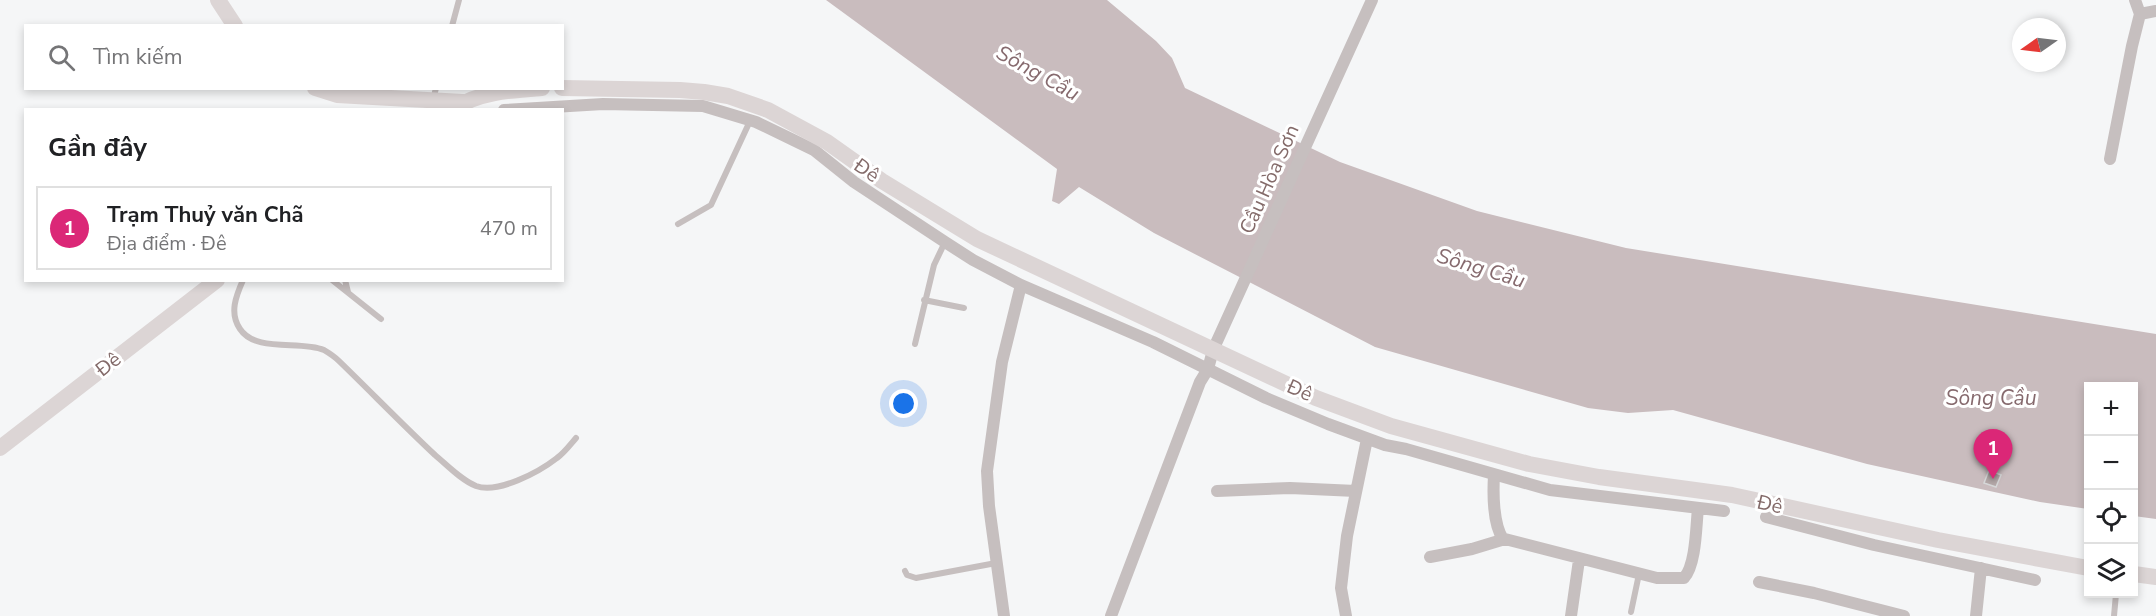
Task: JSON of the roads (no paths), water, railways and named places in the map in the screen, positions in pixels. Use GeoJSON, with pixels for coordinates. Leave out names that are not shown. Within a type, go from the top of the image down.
{"type":"FeatureCollection","features":[{"type":"Feature","properties":{"kind":"main road"},"geometry":{"type":"LineString","coordinates":[[218,0],[234,24]]}},
{"type":"Feature","properties":{"kind":"main road","name":"Đê"},"geometry":{"type":"LineString","coordinates":[[564,88],[696,91],[728,96],[768,110],[827,142],[882,181],[977,238],[1316,398],[1391,426],[1529,464],[1599,477],[1732,495],[1927,538],[2084,567]]}},
{"type":"Feature","properties":{"kind":"main road"},"geometry":{"type":"LineString","coordinates":[[321,90],[337,95],[434,94],[458,106],[516,90]]}},
{"type":"Feature","properties":{"kind":"main road","name":"Đê"},"geometry":{"type":"LineString","coordinates":[[0,448],[214,282]]}},
{"type":"Feature","properties":{"kind":"main road"},"geometry":{"type":"LineString","coordinates":[[2138,575],[2156,577]]}},
{"type":"Feature","properties":{"kind":"street","name":"Cầu Hòa Sơn"},"geometry":{"type":"LineString","coordinates":[[1111,616],[1200,382],[1208,369],[1213,350],[1372,0]]}},
{"type":"Feature","properties":{"kind":"street"},"geometry":{"type":"LineString","coordinates":[[2110,159],[2140,14],[2135,0]]}},
{"type":"Feature","properties":{"kind":"street"},"geometry":{"type":"LineString","coordinates":[[2140,14],[2156,11]]}},
{"type":"Feature","properties":{"kind":"street"},"geometry":{"type":"LineString","coordinates":[[523,108],[603,104],[704,106],[750,120],[814,150],[854,182],[945,242],[973,260],[1021,285],[1104,320],[1266,398],[1367,439],[1385,446],[1406,449],[1550,490],[1724,511]]}},
{"type":"Feature","properties":{"kind":"street"},"geometry":{"type":"LineString","coordinates":[[1004,616],[987,471],[1002,362],[1021,285]]}},
{"type":"Feature","properties":{"kind":"street"},"geometry":{"type":"LineString","coordinates":[[1346,616],[1341,588],[1347,536],[1367,439]]}},
{"type":"Feature","properties":{"kind":"street"},"geometry":{"type":"LineString","coordinates":[[1494,475],[1498,531],[1503,539]]}},
{"type":"Feature","properties":{"kind":"street"},"geometry":{"type":"LineString","coordinates":[[1217,491],[1290,488],[1356,491]]}},
{"type":"Feature","properties":{"kind":"street"},"geometry":{"type":"LineString","coordinates":[[1430,557],[1472,549],[1503,539],[1656,578],[1684,578],[1689,573],[1698,508]]}},
{"type":"Feature","properties":{"kind":"street"},"geometry":{"type":"LineString","coordinates":[[1766,517],[1874,545],[2035,580]]}},
{"type":"Feature","properties":{"kind":"street"},"geometry":{"type":"LineString","coordinates":[[1571,616],[1579,560]]}},
{"type":"Feature","properties":{"kind":"street"},"geometry":{"type":"LineString","coordinates":[[1976,616],[1980,568]]}},
{"type":"Feature","properties":{"kind":"street"},"geometry":{"type":"LineString","coordinates":[[1759,582],[1814,593],[1904,616]]}},
{"type":"Feature","properties":{"kind":"lane"},"geometry":{"type":"LineString","coordinates":[[453,24],[459,0]]}},
{"type":"Feature","properties":{"kind":"lane"},"geometry":{"type":"LineString","coordinates":[[678,224],[711,205],[750,120]]}},
{"type":"Feature","properties":{"kind":"lane"},"geometry":{"type":"LineString","coordinates":[[915,344],[934,265],[945,242]]}},
{"type":"Feature","properties":{"kind":"lane"},"geometry":{"type":"LineString","coordinates":[[242,282],[234,310],[234,318],[242,333],[266,344],[307,346],[330,354],[453,471],[475,486],[489,488],[519,480],[542,469],[559,457],[576,438]]}},
{"type":"Feature","properties":{"kind":"lane"},"geometry":{"type":"LineString","coordinates":[[335,282],[381,319]]}},
{"type":"Feature","properties":{"kind":"lane"},"geometry":{"type":"LineString","coordinates":[[346,282],[348,292]]}},
{"type":"Feature","properties":{"kind":"lane"},"geometry":{"type":"LineString","coordinates":[[924,300],[964,308]]}},
{"type":"Feature","properties":{"kind":"lane"},"geometry":{"type":"LineString","coordinates":[[904,571],[907,575],[916,578],[996,563]]}},
{"type":"Feature","properties":{"kind":"lane"},"geometry":{"type":"LineString","coordinates":[[1631,612],[1639,574]]}},
{"type":"Feature","properties":{"kind":"lane"},"geometry":{"type":"LineString","coordinates":[[2114,616],[2116,598]]}},
{"type":"Feature","properties":{"kind":"water","name":"Sông Cầu"},"geometry":{"type":"Polygon","coordinates":[[[826,0],[1107,0],[1156,41],[1172,58],[1185,88],[1340,162],[1477,211],[1626,248],[2156,334],[2156,519],[2138,517],[2138,382],[2084,382],[2084,508],[2040,502],[1867,464],[1673,410],[1628,413],[1588,408],[1375,347],[1154,233],[1079,187],[1059,204],[1052,201],[1057,169],[826,0]]]}},
{"type":"Feature","properties":{"kind":"place","name":"Trạm Thuỷ văn Chã"},"geometry":{"type":"Point","coordinates":[1993,479]}}]}
